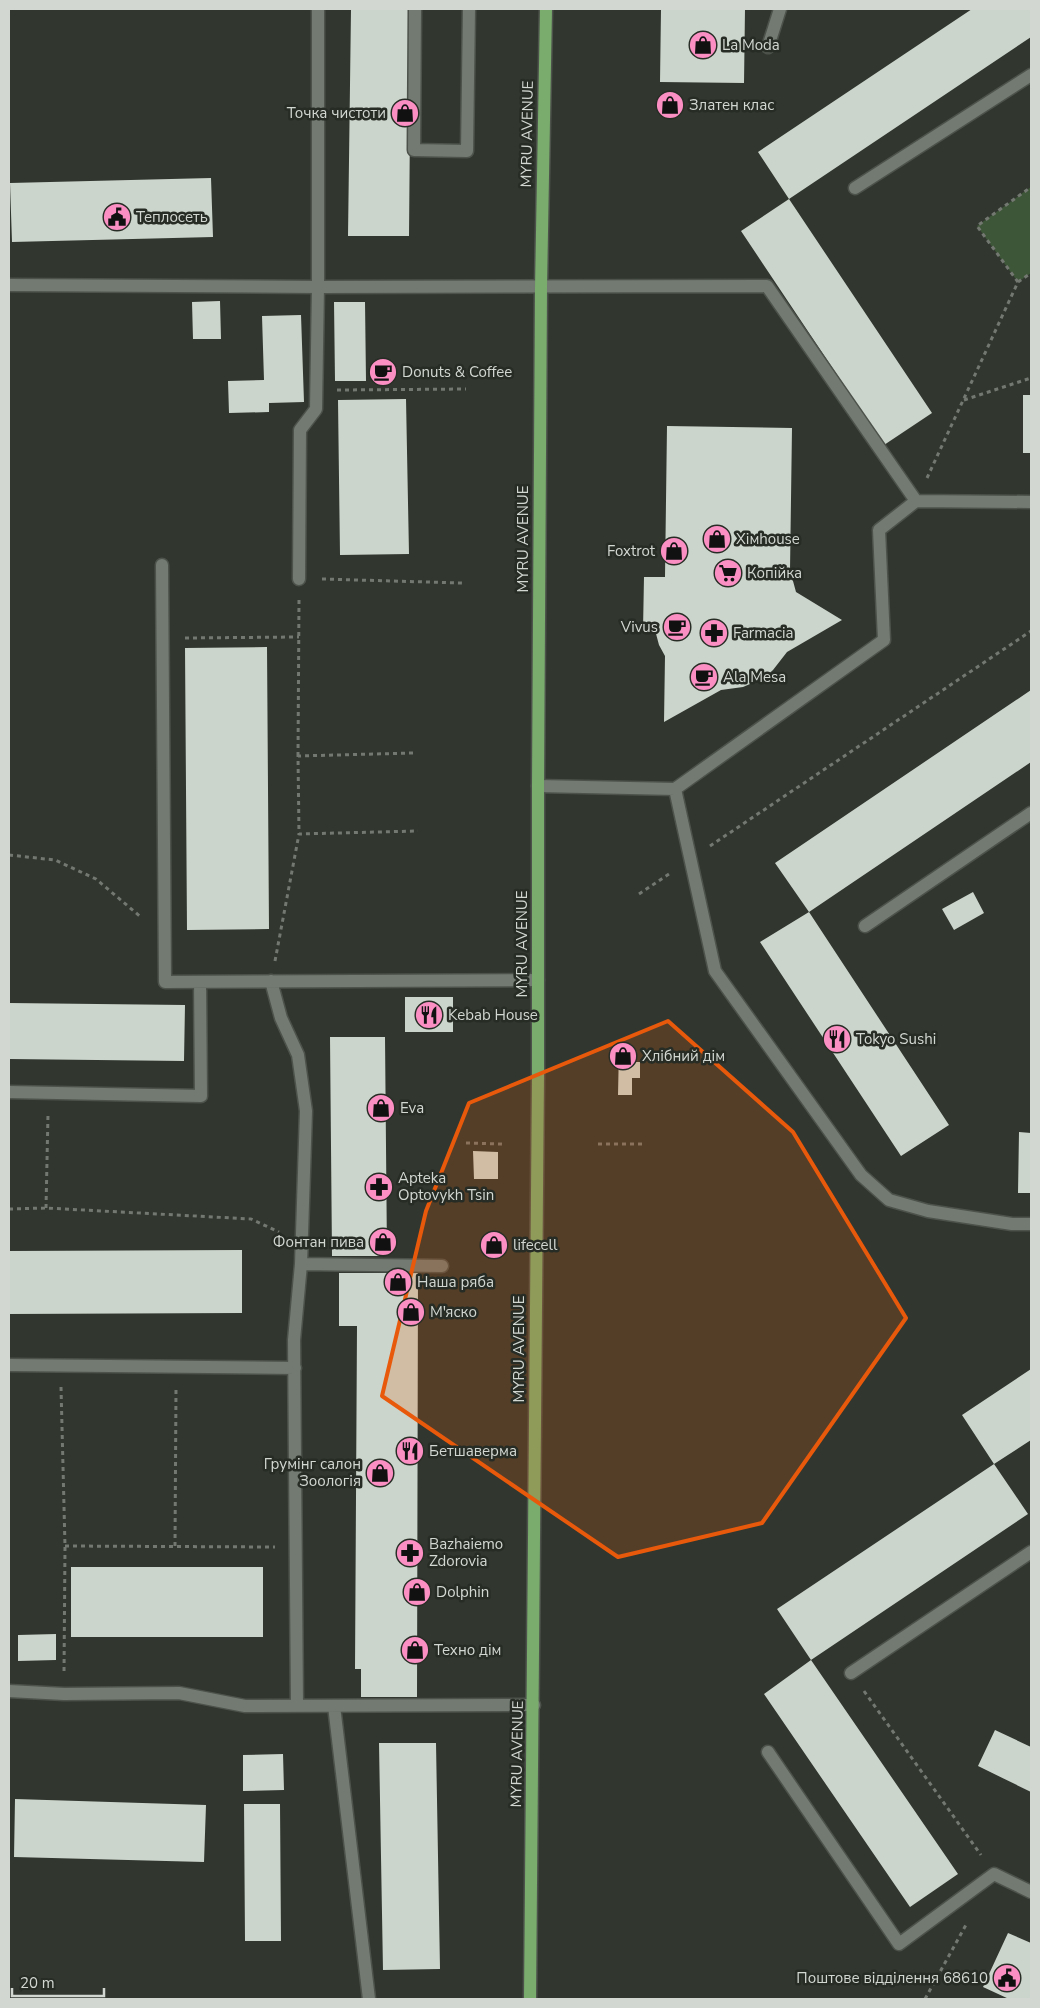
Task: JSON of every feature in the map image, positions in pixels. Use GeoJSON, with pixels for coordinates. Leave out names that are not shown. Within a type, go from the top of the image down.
{"type":"FeatureCollection","features":[{"type":"Feature","properties":{"kind":"main road","name":"MYRU AVENUE"},"geometry":{"type":"LineString","coordinates":[[530,1999],[534,1705],[541,288],[546,9]]}},
{"type":"Feature","properties":{"kind":"street"},"geometry":{"type":"LineString","coordinates":[[299,579],[300,430],[316,409],[318,9]]}},
{"type":"Feature","properties":{"kind":"street"},"geometry":{"type":"LineString","coordinates":[[415,9],[414,150],[467,151],[469,9]]}},
{"type":"Feature","properties":{"kind":"street"},"geometry":{"type":"LineString","coordinates":[[768,47],[780,9]]}},
{"type":"Feature","properties":{"kind":"street"},"geometry":{"type":"LineString","coordinates":[[855,188],[1031,75]]}},
{"type":"Feature","properties":{"kind":"street"},"geometry":{"type":"LineString","coordinates":[[9,285],[318,288],[767,286],[916,501]]}},
{"type":"Feature","properties":{"kind":"street"},"geometry":{"type":"LineString","coordinates":[[538,786],[675,789],[884,640],[879,530],[916,501],[1031,502]]}},
{"type":"Feature","properties":{"kind":"street"},"geometry":{"type":"LineString","coordinates":[[162,565],[165,982],[538,980]]}},
{"type":"Feature","properties":{"kind":"street"},"geometry":{"type":"LineString","coordinates":[[675,789],[715,971],[860,1174],[890,1200],[913,1207],[984,1220],[1031,1224]]}},
{"type":"Feature","properties":{"kind":"street"},"geometry":{"type":"LineString","coordinates":[[865,926],[1031,813]]}},
{"type":"Feature","properties":{"kind":"street"},"geometry":{"type":"LineString","coordinates":[[271,981],[281,1018],[298,1055],[306,1111],[302,1264],[294,1340],[297,1706]]}},
{"type":"Feature","properties":{"kind":"street"},"geometry":{"type":"LineString","coordinates":[[9,1092],[201,1096],[200,982]]}},
{"type":"Feature","properties":{"kind":"street"},"geometry":{"type":"LineString","coordinates":[[302,1264],[442,1266]]}},
{"type":"Feature","properties":{"kind":"street"},"geometry":{"type":"LineString","coordinates":[[9,1365],[294,1368]]}},
{"type":"Feature","properties":{"kind":"street"},"geometry":{"type":"LineString","coordinates":[[851,1673],[1031,1552]]}},
{"type":"Feature","properties":{"kind":"street"},"geometry":{"type":"LineString","coordinates":[[9,1691],[64,1694],[179,1693],[246,1706],[534,1705]]}},
{"type":"Feature","properties":{"kind":"street"},"geometry":{"type":"LineString","coordinates":[[334,1706],[369,1999]]}},
{"type":"Feature","properties":{"kind":"street"},"geometry":{"type":"LineString","coordinates":[[768,1752],[899,1944],[994,1874],[1031,1892]]}},
{"type":"Feature","properties":{"kind":"path"},"geometry":{"type":"LineString","coordinates":[[1018,282],[977,226],[1031,187]]}},
{"type":"Feature","properties":{"kind":"path"},"geometry":{"type":"LineString","coordinates":[[916,501],[1018,282],[1031,273]]}},
{"type":"Feature","properties":{"kind":"path"},"geometry":{"type":"LineString","coordinates":[[963,400],[1031,378]]}},
{"type":"Feature","properties":{"kind":"path"},"geometry":{"type":"LineString","coordinates":[[316,390],[466,389]]}},
{"type":"Feature","properties":{"kind":"path"},"geometry":{"type":"LineString","coordinates":[[271,981],[299,834],[299,579],[462,583]]}},
{"type":"Feature","properties":{"kind":"path"},"geometry":{"type":"LineString","coordinates":[[704,850],[1031,631]]}},
{"type":"Feature","properties":{"kind":"path"},"geometry":{"type":"LineString","coordinates":[[162,638],[299,637]]}},
{"type":"Feature","properties":{"kind":"path"},"geometry":{"type":"LineString","coordinates":[[298,756],[413,753]]}},
{"type":"Feature","properties":{"kind":"path"},"geometry":{"type":"LineString","coordinates":[[299,834],[418,831]]}},
{"type":"Feature","properties":{"kind":"path"},"geometry":{"type":"LineString","coordinates":[[9,855],[55,860],[96,879],[137,913],[164,943]]}},
{"type":"Feature","properties":{"kind":"path"},"geometry":{"type":"LineString","coordinates":[[639,894],[680,866]]}},
{"type":"Feature","properties":{"kind":"path"},"geometry":{"type":"LineString","coordinates":[[46,1208],[49,1093]]}},
{"type":"Feature","properties":{"kind":"path"},"geometry":{"type":"LineString","coordinates":[[466,1143],[502,1144]]}},
{"type":"Feature","properties":{"kind":"path"},"geometry":{"type":"LineString","coordinates":[[598,1144],[643,1144]]}},
{"type":"Feature","properties":{"kind":"path"},"geometry":{"type":"LineString","coordinates":[[9,1209],[46,1208],[251,1219],[282,1234]]}},
{"type":"Feature","properties":{"kind":"path"},"geometry":{"type":"LineString","coordinates":[[60,1365],[64,1546],[64,1694]]}},
{"type":"Feature","properties":{"kind":"path"},"geometry":{"type":"LineString","coordinates":[[175,1546],[176,1366]]}},
{"type":"Feature","properties":{"kind":"path"},"geometry":{"type":"LineString","coordinates":[[64,1546],[296,1547]]}},
{"type":"Feature","properties":{"kind":"path"},"geometry":{"type":"LineString","coordinates":[[851,1673],[994,1874]]}},
{"type":"Feature","properties":{"kind":"path"},"geometry":{"type":"LineString","coordinates":[[925,1999],[971,1916]]}},
{"type":"Feature","properties":{"kind":"highlighted area"},"geometry":{"type":"Polygon","coordinates":[[[668,1021],[793,1132],[906,1318],[762,1523],[618,1557],[382,1396],[426,1211],[469,1103],[668,1021]]]}},
{"type":"Feature","properties":{"kind":"green space"},"geometry":{"type":"Polygon","coordinates":[[[1031,187],[1031,273],[1018,282],[977,226],[1031,187]]]}},
{"type":"Feature","properties":{"kind":"building"},"geometry":{"type":"Polygon","coordinates":[[[351,9],[411,9],[409,236],[348,236],[351,9]]]}},
{"type":"Feature","properties":{"kind":"building","name":"La Moda"},"geometry":{"type":"Polygon","coordinates":[[[661,9],[745,9],[744,83],[660,82],[661,9]]]}},
{"type":"Feature","properties":{"kind":"building"},"geometry":{"type":"Polygon","coordinates":[[[972,9],[1031,9],[1031,37],[789,199],[758,152],[972,9]]]}},
{"type":"Feature","properties":{"kind":"building"},"geometry":{"type":"Polygon","coordinates":[[[211,178],[213,237],[12,242],[10,183],[211,178]]]}},
{"type":"Feature","properties":{"kind":"building"},"geometry":{"type":"Polygon","coordinates":[[[789,199],[932,413],[884,445],[741,231],[789,199]]]}},
{"type":"Feature","properties":{"kind":"building"},"geometry":{"type":"Polygon","coordinates":[[[220,301],[221,339],[193,339],[192,302],[220,301]]]}},
{"type":"Feature","properties":{"kind":"building"},"geometry":{"type":"Polygon","coordinates":[[[334,302],[365,302],[366,381],[335,381],[334,302]]]}},
{"type":"Feature","properties":{"kind":"building"},"geometry":{"type":"Polygon","coordinates":[[[301,315],[304,402],[269,403],[269,412],[229,413],[228,381],[264,380],[262,316],[301,315]]]}},
{"type":"Feature","properties":{"kind":"building"},"geometry":{"type":"Polygon","coordinates":[[[1023,395],[1031,395],[1031,453],[1023,453],[1023,395]]]}},
{"type":"Feature","properties":{"kind":"building"},"geometry":{"type":"Polygon","coordinates":[[[406,399],[409,554],[340,555],[338,400],[406,399]]]}},
{"type":"Feature","properties":{"kind":"building","name":"Копійка"},"geometry":{"type":"Polygon","coordinates":[[[667,426],[792,428],[790,570],[796,592],[842,620],[787,652],[764,678],[743,687],[721,690],[664,722],[665,656],[659,645],[655,630],[643,630],[644,577],[665,577],[667,426]]]}},
{"type":"Feature","properties":{"kind":"building"},"geometry":{"type":"Polygon","coordinates":[[[267,647],[269,929],[187,930],[185,648],[267,647]]]}},
{"type":"Feature","properties":{"kind":"building"},"geometry":{"type":"Polygon","coordinates":[[[1031,690],[1031,762],[809,912],[775,863],[1031,690]]]}},
{"type":"Feature","properties":{"kind":"building"},"geometry":{"type":"Polygon","coordinates":[[[973,892],[984,913],[954,930],[942,909],[973,892]]]}},
{"type":"Feature","properties":{"kind":"building"},"geometry":{"type":"Polygon","coordinates":[[[809,912],[949,1125],[901,1156],[760,942],[809,912]]]}},
{"type":"Feature","properties":{"kind":"building","name":"Kebab House"},"geometry":{"type":"Polygon","coordinates":[[[405,997],[453,997],[453,1032],[405,1032],[405,997]]]}},
{"type":"Feature","properties":{"kind":"building"},"geometry":{"type":"Polygon","coordinates":[[[9,1003],[185,1005],[184,1061],[9,1059],[9,1003]]]}},
{"type":"Feature","properties":{"kind":"building"},"geometry":{"type":"Polygon","coordinates":[[[330,1037],[385,1037],[387,1256],[332,1256],[330,1037]]]}},
{"type":"Feature","properties":{"kind":"building"},"geometry":{"type":"Polygon","coordinates":[[[619,1047],[632,1047],[632,1062],[640,1062],[640,1078],[632,1078],[632,1095],[618,1095],[619,1047]]]}},
{"type":"Feature","properties":{"kind":"building"},"geometry":{"type":"Polygon","coordinates":[[[1019,1132],[1031,1133],[1031,1193],[1018,1193],[1019,1132]]]}},
{"type":"Feature","properties":{"kind":"building"},"geometry":{"type":"Polygon","coordinates":[[[473,1151],[498,1152],[498,1179],[474,1179],[473,1151]]]}},
{"type":"Feature","properties":{"kind":"building","name":"lifecell"},"geometry":{"type":"Polygon","coordinates":[[[486,1235],[504,1236],[503,1254],[484,1254],[486,1235]]]}},
{"type":"Feature","properties":{"kind":"building"},"geometry":{"type":"Polygon","coordinates":[[[242,1250],[242,1313],[9,1314],[9,1251],[242,1250]]]}},
{"type":"Feature","properties":{"kind":"building"},"geometry":{"type":"Polygon","coordinates":[[[339,1273],[418,1273],[417,1697],[361,1697],[361,1669],[355,1669],[357,1326],[339,1326],[339,1273]]]}},
{"type":"Feature","properties":{"kind":"building"},"geometry":{"type":"Polygon","coordinates":[[[1031,1369],[1031,1440],[994,1464],[962,1415],[1031,1369]]]}},
{"type":"Feature","properties":{"kind":"building"},"geometry":{"type":"Polygon","coordinates":[[[994,1464],[1028,1514],[811,1660],[777,1609],[994,1464]]]}},
{"type":"Feature","properties":{"kind":"building"},"geometry":{"type":"Polygon","coordinates":[[[71,1567],[263,1567],[263,1637],[71,1637],[71,1567]]]}},
{"type":"Feature","properties":{"kind":"building"},"geometry":{"type":"Polygon","coordinates":[[[56,1634],[56,1660],[18,1661],[18,1635],[56,1634]]]}},
{"type":"Feature","properties":{"kind":"building"},"geometry":{"type":"Polygon","coordinates":[[[811,1660],[958,1874],[910,1907],[764,1694],[811,1660]]]}},
{"type":"Feature","properties":{"kind":"building"},"geometry":{"type":"Polygon","coordinates":[[[995,1730],[1031,1747],[1031,1792],[978,1766],[995,1730]]]}},
{"type":"Feature","properties":{"kind":"building"},"geometry":{"type":"Polygon","coordinates":[[[379,1743],[436,1743],[440,1969],[383,1970],[379,1743]]]}},
{"type":"Feature","properties":{"kind":"building"},"geometry":{"type":"Polygon","coordinates":[[[283,1754],[284,1790],[243,1791],[243,1755],[283,1754]]]}},
{"type":"Feature","properties":{"kind":"building"},"geometry":{"type":"Polygon","coordinates":[[[15,1799],[206,1805],[204,1862],[14,1857],[15,1799]]]}},
{"type":"Feature","properties":{"kind":"building"},"geometry":{"type":"Polygon","coordinates":[[[244,1804],[280,1804],[281,1941],[245,1941],[244,1804]]]}},
{"type":"Feature","properties":{"kind":"building"},"geometry":{"type":"Polygon","coordinates":[[[1008,1933],[1031,1943],[1031,1999],[1009,1999],[983,1987],[1008,1933]]]}},
{"type":"Feature","properties":{"kind":"place","name":"La Moda"},"geometry":{"type":"Point","coordinates":[703,45]}},
{"type":"Feature","properties":{"kind":"place","name":"Златен клас"},"geometry":{"type":"Point","coordinates":[670,105]}},
{"type":"Feature","properties":{"kind":"place","name":"Точка чистоти"},"geometry":{"type":"Point","coordinates":[405,113]}},
{"type":"Feature","properties":{"kind":"place","name":"Теплосеть"},"geometry":{"type":"Point","coordinates":[117,217]}},
{"type":"Feature","properties":{"kind":"place","name":"Donuts & Coffee"},"geometry":{"type":"Point","coordinates":[383,372]}},
{"type":"Feature","properties":{"kind":"place","name":"Хімhouse"},"geometry":{"type":"Point","coordinates":[717,539]}},
{"type":"Feature","properties":{"kind":"place","name":"Foxtrot"},"geometry":{"type":"Point","coordinates":[674,551]}},
{"type":"Feature","properties":{"kind":"place","name":"Копійка"},"geometry":{"type":"Point","coordinates":[728,573]}},
{"type":"Feature","properties":{"kind":"place","name":"Vivus"},"geometry":{"type":"Point","coordinates":[677,627]}},
{"type":"Feature","properties":{"kind":"place","name":"Farmacia"},"geometry":{"type":"Point","coordinates":[714,633]}},
{"type":"Feature","properties":{"kind":"place","name":"Ala Mesa"},"geometry":{"type":"Point","coordinates":[704,677]}},
{"type":"Feature","properties":{"kind":"place","name":"Kebab House"},"geometry":{"type":"Point","coordinates":[429,1015]}},
{"type":"Feature","properties":{"kind":"place","name":"Tokyo Sushi"},"geometry":{"type":"Point","coordinates":[837,1039]}},
{"type":"Feature","properties":{"kind":"place","name":"Хлібний дім"},"geometry":{"type":"Point","coordinates":[623,1056]}},
{"type":"Feature","properties":{"kind":"place","name":"Eva"},"geometry":{"type":"Point","coordinates":[381,1108]}},
{"type":"Feature","properties":{"kind":"place","name":"Apteka Optovykh Tsin"},"geometry":{"type":"Point","coordinates":[379,1187]}},
{"type":"Feature","properties":{"kind":"place","name":"Фонтан пива"},"geometry":{"type":"Point","coordinates":[383,1242]}},
{"type":"Feature","properties":{"kind":"place","name":"lifecell"},"geometry":{"type":"Point","coordinates":[494,1245]}},
{"type":"Feature","properties":{"kind":"place","name":"Наша ряба"},"geometry":{"type":"Point","coordinates":[398,1282]}},
{"type":"Feature","properties":{"kind":"place","name":"М'яско"},"geometry":{"type":"Point","coordinates":[411,1312]}},
{"type":"Feature","properties":{"kind":"place","name":"Бетшаверма"},"geometry":{"type":"Point","coordinates":[410,1451]}},
{"type":"Feature","properties":{"kind":"place","name":"Грумінг салон Зоологія"},"geometry":{"type":"Point","coordinates":[380,1473]}},
{"type":"Feature","properties":{"kind":"place","name":"Bazhaiemo Zdorovia"},"geometry":{"type":"Point","coordinates":[410,1553]}},
{"type":"Feature","properties":{"kind":"place","name":"Dolphin"},"geometry":{"type":"Point","coordinates":[417,1592]}},
{"type":"Feature","properties":{"kind":"place","name":"Техно дім"},"geometry":{"type":"Point","coordinates":[415,1650]}},
{"type":"Feature","properties":{"kind":"place","name":"Поштове відділення 68610"},"geometry":{"type":"Point","coordinates":[1007,1978]}}]}
